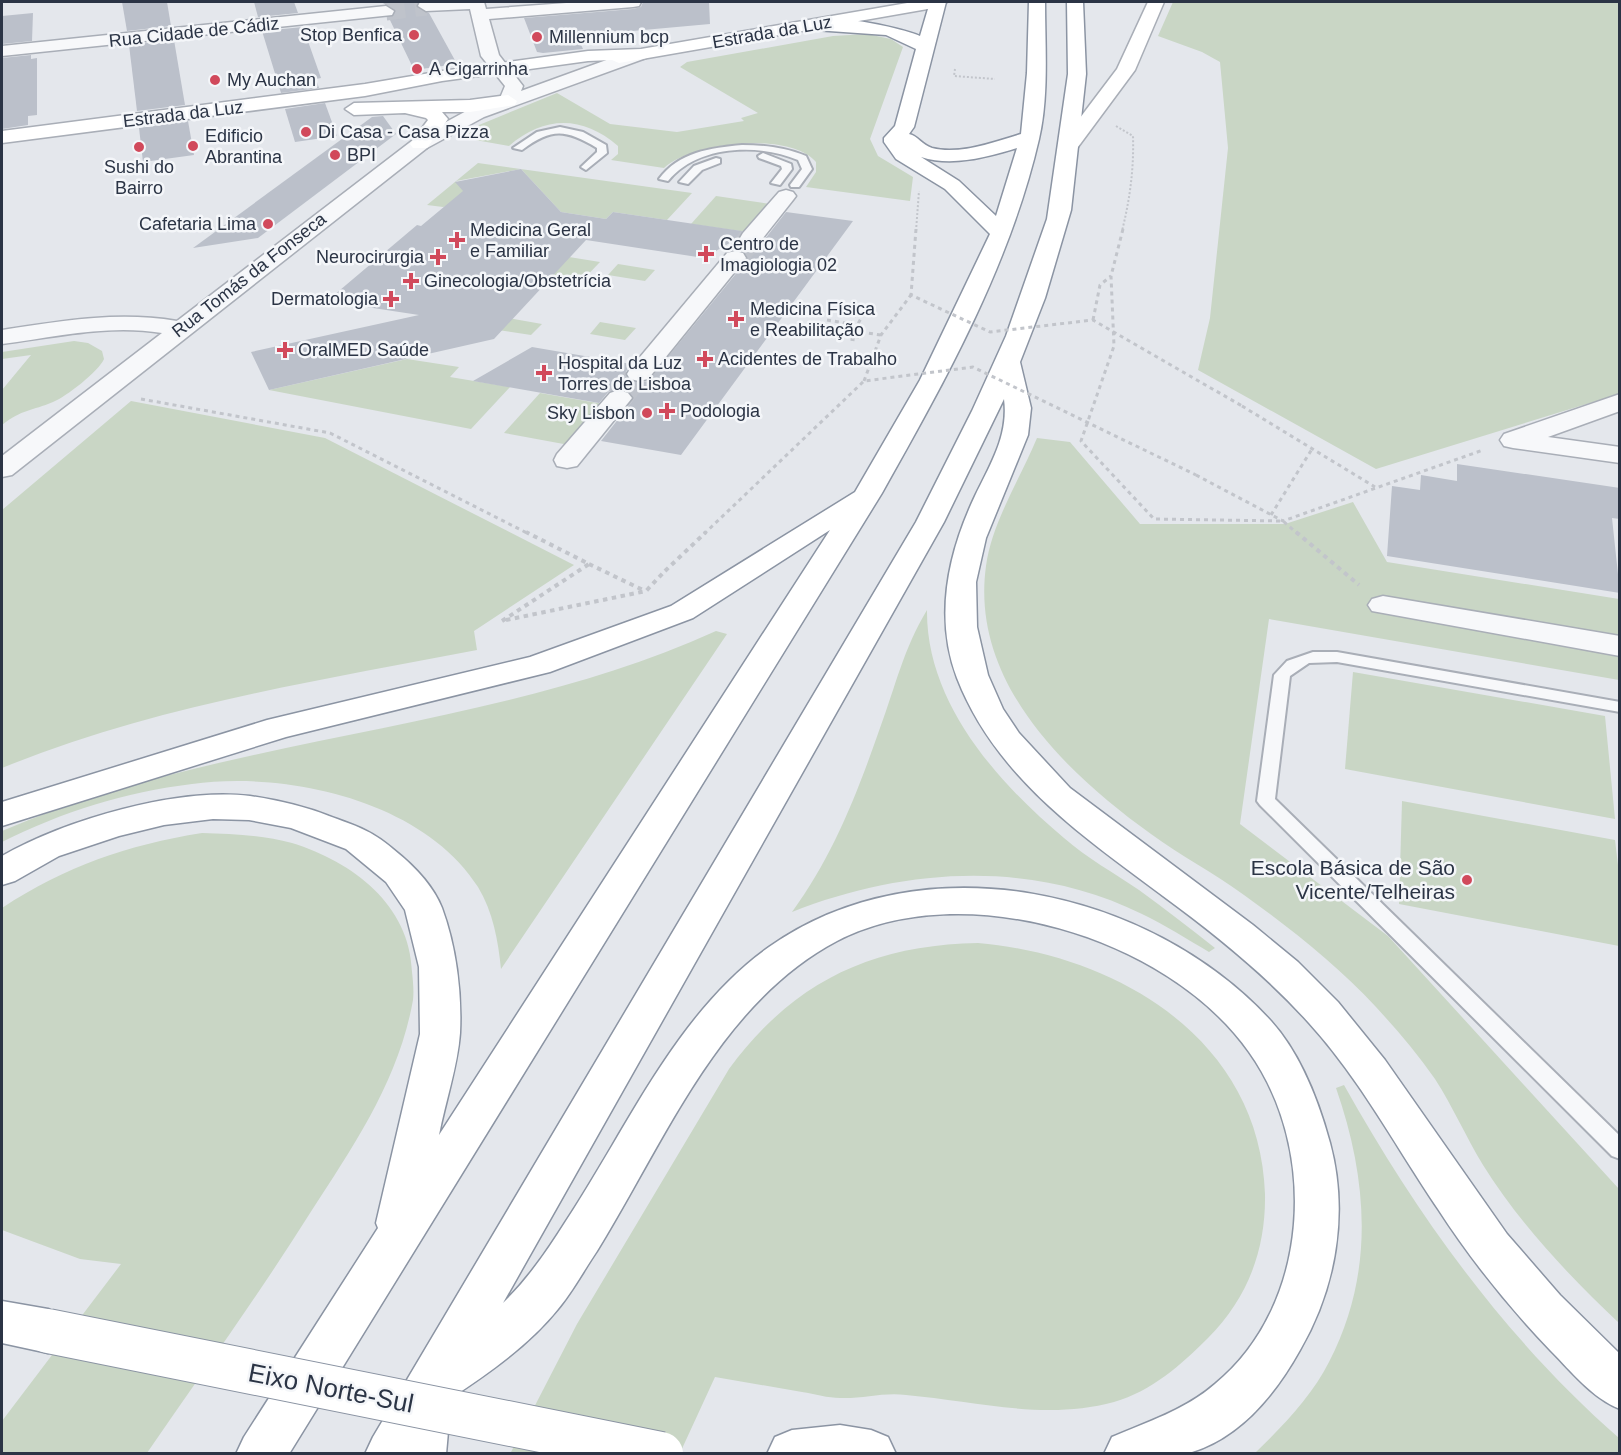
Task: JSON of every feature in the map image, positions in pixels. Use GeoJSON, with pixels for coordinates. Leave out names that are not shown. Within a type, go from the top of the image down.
{"type":"FeatureCollection","features":[{"type":"Feature","properties":{"kind":"main road"},"geometry":{"type":"LineString","coordinates":[[938,2],[904,127],[894,138],[896,148],[952,185],[1000,232]]}},
{"type":"Feature","properties":{"kind":"main road","name":"Estrada da Luz"},"geometry":{"type":"LineString","coordinates":[[2,137],[503,73],[550,73],[640,54],[938,2]]}},
{"type":"Feature","properties":{"kind":"main road"},"geometry":{"type":"LineString","coordinates":[[1068,147],[1126,70],[1156,2]]}},
{"type":"Feature","properties":{"kind":"main road"},"geometry":{"type":"LineString","coordinates":[[390,1454],[924,532],[987,411],[999,347],[1022,331],[1058,218],[1078,89],[1079,44],[1075,3]]}},
{"type":"Feature","properties":{"kind":"main road"},"geometry":{"type":"LineString","coordinates":[[261,1454],[868,493],[933,380],[1000,232],[1030,137],[1037,6]]}},
{"type":"Feature","properties":{"kind":"main road"},"geometry":{"type":"LineString","coordinates":[[815,25],[895,32],[910,37],[926,48]]}},
{"type":"Feature","properties":{"kind":"main road"},"geometry":{"type":"LineString","coordinates":[[268,103],[352,109],[470,106],[508,100]]}},
{"type":"Feature","properties":{"kind":"main road"},"geometry":{"type":"LineString","coordinates":[[402,108],[426,111],[438,119],[420,144]]}},
{"type":"Feature","properties":{"kind":"main road"},"geometry":{"type":"LineString","coordinates":[[904,127],[908,142],[922,150],[940,154],[967,154],[995,149],[1030,137]]}},
{"type":"Feature","properties":{"kind":"main road"},"geometry":{"type":"LineString","coordinates":[[999,347],[1018,410],[1016,431],[1008,458],[975,525],[967,549],[959,599],[960,627],[972,675],[987,708],[1025,761],[1071,808],[1101,834],[1253,946],[1321,1008],[1368,1065],[1474,1227],[1502,1263],[1538,1305],[1620,1386]]}},
{"type":"Feature","properties":{"kind":"main road"},"geometry":{"type":"LineString","coordinates":[[2,814],[279,728],[539,665],[682,612],[868,493]]}},
{"type":"Feature","properties":{"kind":"main road"},"geometry":{"type":"LineString","coordinates":[[2,872],[46,847],[113,825],[164,813],[213,807],[249,808],[297,817],[359,840],[399,873],[423,906],[438,967],[440,1034],[393,1245]]}},
{"type":"Feature","properties":{"kind":"main road"},"geometry":{"type":"LineString","coordinates":[[428,1385],[495,1341],[542,1295],[592,1221],[707,1031],[771,965],[828,929],[867,915],[938,901],[976,900],[1017,903],[1050,909],[1116,933],[1179,966],[1209,988],[1258,1033],[1276,1059],[1296,1100],[1314,1155],[1320,1197],[1318,1233],[1310,1277],[1293,1318],[1271,1355],[1241,1393],[1204,1420],[1129,1454]]}},
{"type":"Feature","properties":{"kind":"main road","name":"Eixo Norte-Sul"},"geometry":{"type":"LineString","coordinates":[[2,1322],[661,1454]]}},
{"type":"Feature","properties":{"kind":"main road"},"geometry":{"type":"LineString","coordinates":[[421,1454],[428,1385]]}},
{"type":"Feature","properties":{"kind":"main road"},"geometry":{"type":"LineString","coordinates":[[792,1454],[840,1449],[871,1454]]}},
{"type":"Feature","properties":{"kind":"street"},"geometry":{"type":"LineString","coordinates":[[426,6],[478,7],[625,2]]}},
{"type":"Feature","properties":{"kind":"street"},"geometry":{"type":"LineString","coordinates":[[478,7],[490,56],[514,86],[508,100]]}},
{"type":"Feature","properties":{"kind":"street","name":"Rua Cidade de Cádiz"},"geometry":{"type":"LineString","coordinates":[[2,51],[386,11]]}},
{"type":"Feature","properties":{"kind":"street","name":"Rua Tomás da Fonseca"},"geometry":{"type":"LineString","coordinates":[[2,469],[180,328],[420,144],[477,113],[508,100],[640,54]]}},
{"type":"Feature","properties":{"kind":"street"},"geometry":{"type":"LineString","coordinates":[[751,238],[786,188]]}},
{"type":"Feature","properties":{"kind":"street"},"geometry":{"type":"LineString","coordinates":[[639,374],[735,258]]}},
{"type":"Feature","properties":{"kind":"street"},"geometry":{"type":"LineString","coordinates":[[2,337],[100,323],[144,323],[180,328]]}},
{"type":"Feature","properties":{"kind":"street"},"geometry":{"type":"LineString","coordinates":[[567,460],[619,398]]}},
{"type":"Feature","properties":{"kind":"street"},"geometry":{"type":"LineString","coordinates":[[1512,440],[1620,402]]}},
{"type":"Feature","properties":{"kind":"street"},"geometry":{"type":"LineString","coordinates":[[1512,440],[1620,455]]}},
{"type":"Feature","properties":{"kind":"street"},"geometry":{"type":"LineString","coordinates":[[1383,605],[1620,645]]}},
{"type":"Feature","properties":{"kind":"lane"},"geometry":{"type":"LineString","coordinates":[[518,148],[542,132],[555,129],[578,131],[602,147],[602,153],[586,168]]}},
{"type":"Feature","properties":{"kind":"lane"},"geometry":{"type":"LineString","coordinates":[[664,179],[678,164],[689,159],[744,148],[763,147],[786,151],[802,158],[807,169],[786,188]]}},
{"type":"Feature","properties":{"kind":"lane"},"geometry":{"type":"LineString","coordinates":[[684,182],[691,172],[706,164],[757,155],[774,158],[786,164],[786,188]]}},
{"type":"Feature","properties":{"kind":"lane"},"geometry":{"type":"LineString","coordinates":[[1620,707],[1337,657],[1306,658],[1290,664],[1282,675],[1266,801],[1620,1150]]}},
{"type":"Feature","properties":{"kind":"path"},"geometry":{"type":"LineString","coordinates":[[956,69],[954,76],[994,79]]}},
{"type":"Feature","properties":{"kind":"path"},"geometry":{"type":"LineString","coordinates":[[1116,126],[1133,135],[1134,158],[1129,203],[1111,276],[1114,346],[1081,441],[1154,519],[1282,521],[1512,440]]}},
{"type":"Feature","properties":{"kind":"path"},"geometry":{"type":"LineString","coordinates":[[588,564],[502,621],[646,591],[664,571],[864,381],[881,335],[911,295],[919,191]]}},
{"type":"Feature","properties":{"kind":"path"},"geometry":{"type":"LineString","coordinates":[[1093,320],[1100,285],[1111,276]]}},
{"type":"Feature","properties":{"kind":"path"},"geometry":{"type":"LineString","coordinates":[[911,295],[999,347],[1093,320],[1242,406],[1375,488]]}},
{"type":"Feature","properties":{"kind":"path"},"geometry":{"type":"LineString","coordinates":[[827,320],[851,324],[856,314],[863,315],[849,339],[857,340],[860,332],[881,335]]}},
{"type":"Feature","properties":{"kind":"path"},"geometry":{"type":"LineString","coordinates":[[864,381],[974,367],[1282,521],[1383,605]]}},
{"type":"Feature","properties":{"kind":"path"},"geometry":{"type":"LineString","coordinates":[[132,398],[330,433],[646,591]]}},
{"type":"Feature","properties":{"kind":"path"},"geometry":{"type":"LineString","coordinates":[[1271,515],[1312,449]]}},
{"type":"Feature","properties":{"kind":"green space"},"geometry":{"type":"Polygon","coordinates":[[[1173,2],[1619,2],[1619,394],[1376,469],[1198,370],[1210,318],[1228,148],[1220,62],[1202,52],[1158,36],[1173,2]]]}},
{"type":"Feature","properties":{"kind":"green space"},"geometry":{"type":"Polygon","coordinates":[[[867,34],[891,39],[903,47],[870,139],[878,156],[913,177],[910,201],[806,187],[816,172],[816,162],[803,152],[785,146],[763,143],[717,147],[677,159],[664,168],[611,160],[618,154],[618,146],[591,129],[577,124],[563,123],[536,129],[509,146],[464,138],[479,125],[557,93],[610,124],[677,132],[744,121],[741,118],[758,113],[680,67],[687,62],[833,36],[867,34]]]}},
{"type":"Feature","properties":{"kind":"green space"},"geometry":{"type":"Polygon","coordinates":[[[478,163],[521,169],[456,181],[478,163]]]}},
{"type":"Feature","properties":{"kind":"green space"},"geometry":{"type":"Polygon","coordinates":[[[521,169],[692,193],[667,220],[613,212],[606,219],[561,212],[521,169]]]}},
{"type":"Feature","properties":{"kind":"green space"},"geometry":{"type":"Polygon","coordinates":[[[456,181],[472,202],[443,207],[427,205],[456,181]]]}},
{"type":"Feature","properties":{"kind":"green space"},"geometry":{"type":"Polygon","coordinates":[[[716,196],[770,204],[747,232],[691,224],[716,196]]]}},
{"type":"Feature","properties":{"kind":"green space"},"geometry":{"type":"Polygon","coordinates":[[[569,257],[600,262],[578,285],[546,280],[569,257]]]}},
{"type":"Feature","properties":{"kind":"green space"},"geometry":{"type":"Polygon","coordinates":[[[618,264],[655,270],[645,281],[608,275],[618,264]]]}},
{"type":"Feature","properties":{"kind":"green space"},"geometry":{"type":"Polygon","coordinates":[[[503,317],[542,324],[531,335],[491,329],[503,317]]]}},
{"type":"Feature","properties":{"kind":"green space"},"geometry":{"type":"Polygon","coordinates":[[[600,322],[636,328],[625,340],[590,334],[600,322]]]}},
{"type":"Feature","properties":{"kind":"green space"},"geometry":{"type":"Polygon","coordinates":[[[74,341],[88,343],[102,351],[104,359],[96,370],[66,395],[46,405],[21,413],[2,425],[2,390],[31,355],[2,359],[2,352],[74,341]]]}},
{"type":"Feature","properties":{"kind":"green space"},"geometry":{"type":"Polygon","coordinates":[[[407,359],[459,367],[450,377],[510,387],[471,429],[269,390],[407,359]]]}},
{"type":"Feature","properties":{"kind":"green space"},"geometry":{"type":"Polygon","coordinates":[[[540,393],[603,404],[569,445],[504,433],[540,393]]]}},
{"type":"Feature","properties":{"kind":"green space"},"geometry":{"type":"Polygon","coordinates":[[[131,401],[325,438],[574,565],[474,631],[477,650],[236,697],[117,728],[59,746],[2,768],[2,510],[131,401]]]}},
{"type":"Feature","properties":{"kind":"green space"},"geometry":{"type":"Polygon","coordinates":[[[1037,438],[1070,442],[1140,524],[1285,524],[1353,502],[1387,562],[1619,599],[1619,680],[1269,619],[1240,824],[1388,936],[1619,1189],[1619,1323],[1564,1268],[1513,1208],[1483,1165],[1435,1079],[1407,1042],[1361,991],[1279,921],[1119,810],[1057,753],[1031,721],[1009,686],[993,648],[985,608],[986,566],[994,533],[1037,438]]]}},
{"type":"Feature","properties":{"kind":"green space"},"geometry":{"type":"Polygon","coordinates":[[[927,610],[930,644],[939,677],[952,708],[970,738],[991,766],[1014,792],[1073,845],[1139,890],[1215,948],[1209,952],[1151,918],[1100,896],[1056,884],[1012,878],[967,876],[923,879],[878,886],[835,897],[792,912],[820,869],[843,824],[906,654],[927,610]]]}},
{"type":"Feature","properties":{"kind":"green space"},"geometry":{"type":"Polygon","coordinates":[[[716,631],[727,634],[501,969],[488,906],[478,887],[454,857],[423,832],[388,813],[350,798],[309,788],[269,782],[229,781],[192,784],[142,792],[94,805],[48,821],[2,842],[2,831],[89,798],[178,773],[541,692],[629,665],[716,631]]]}},
{"type":"Feature","properties":{"kind":"green space"},"geometry":{"type":"Polygon","coordinates":[[[1353,672],[1605,716],[1615,819],[1345,769],[1353,672]]]}},
{"type":"Feature","properties":{"kind":"green space"},"geometry":{"type":"Polygon","coordinates":[[[1402,801],[1615,840],[1620,882],[1619,946],[1399,904],[1402,801]]]}},
{"type":"Feature","properties":{"kind":"green space"},"geometry":{"type":"Polygon","coordinates":[[[202,833],[236,834],[281,840],[315,851],[356,874],[389,907],[401,926],[409,948],[413,993],[406,1029],[397,1057],[373,1110],[344,1160],[231,1333],[147,1453],[2,1453],[2,1421],[121,1264],[80,1259],[2,1230],[2,908],[50,880],[98,859],[148,844],[202,833]]]}},
{"type":"Feature","properties":{"kind":"green space"},"geometry":{"type":"Polygon","coordinates":[[[978,943],[1030,951],[1081,965],[1129,987],[1172,1015],[1209,1050],[1238,1091],[1257,1139],[1265,1194],[1264,1214],[1262,1234],[1252,1272],[1222,1323],[1187,1358],[1153,1384],[1114,1402],[1088,1407],[1036,1410],[898,1394],[835,1398],[715,1377],[680,1453],[510,1454],[577,1324],[729,1069],[754,1039],[780,1013],[808,991],[837,974],[903,951],[939,945],[978,943]]]}},
{"type":"Feature","properties":{"kind":"green space"},"geometry":{"type":"Polygon","coordinates":[[[1344,1085],[1402,1182],[1466,1274],[1538,1359],[1577,1400],[1619,1438],[1619,1453],[1255,1453],[1296,1410],[1322,1375],[1344,1328],[1354,1295],[1360,1260],[1362,1226],[1355,1157],[1336,1088],[1344,1085]]]}},
{"type":"Feature","properties":{"kind":"building"},"geometry":{"type":"Polygon","coordinates":[[[122,2],[167,2],[171,26],[127,31],[122,2]]]}},
{"type":"Feature","properties":{"kind":"building"},"geometry":{"type":"Polygon","coordinates":[[[254,2],[294,2],[298,13],[258,17],[254,2]]]}},
{"type":"Feature","properties":{"kind":"building"},"geometry":{"type":"Polygon","coordinates":[[[381,2],[418,2],[416,7],[429,13],[457,64],[414,70],[389,18],[394,16],[396,10],[381,2]]]}},
{"type":"Feature","properties":{"kind":"building"},"geometry":{"type":"Polygon","coordinates":[[[643,2],[709,2],[710,24],[577,36],[583,49],[543,53],[537,52],[524,18],[633,9],[641,7],[643,2]]]}},
{"type":"Feature","properties":{"kind":"building"},"geometry":{"type":"Polygon","coordinates":[[[33,13],[32,41],[2,44],[2,16],[33,13]]]}},
{"type":"Feature","properties":{"kind":"building"},"geometry":{"type":"Polygon","coordinates":[[[303,27],[321,78],[316,79],[319,88],[281,93],[262,31],[303,27]]]}},
{"type":"Feature","properties":{"kind":"building"},"geometry":{"type":"Polygon","coordinates":[[[174,40],[185,105],[137,111],[129,45],[174,40]]]}},
{"type":"Feature","properties":{"kind":"building"},"geometry":{"type":"Polygon","coordinates":[[[31,55],[31,59],[37,58],[37,115],[28,116],[28,125],[2,129],[2,58],[31,55]]]}},
{"type":"Feature","properties":{"kind":"building"},"geometry":{"type":"Polygon","coordinates":[[[325,103],[337,136],[295,142],[285,109],[325,103]]]}},
{"type":"Feature","properties":{"kind":"building"},"geometry":{"type":"Polygon","coordinates":[[[383,116],[396,134],[258,238],[193,248],[372,117],[383,116]]]}},
{"type":"Feature","properties":{"kind":"building"},"geometry":{"type":"Polygon","coordinates":[[[188,121],[194,155],[143,162],[139,128],[188,121]]]}},
{"type":"Feature","properties":{"kind":"building"},"geometry":{"type":"Polygon","coordinates":[[[521,169],[561,212],[606,219],[613,212],[742,231],[738,238],[704,258],[586,240],[494,339],[269,390],[251,352],[419,315],[327,301],[417,225],[421,226],[463,191],[455,182],[521,169]]]}},
{"type":"Feature","properties":{"kind":"building","name":"Hospital da Luz Torres de Lisboa"},"geometry":{"type":"Polygon","coordinates":[[[786,212],[853,221],[681,455],[601,441],[634,399],[629,391],[620,388],[609,391],[599,403],[473,381],[532,347],[631,364],[625,373],[628,380],[639,383],[648,381],[748,259],[746,254],[754,245],[761,244],[786,212]]]}},
{"type":"Feature","properties":{"kind":"building"},"geometry":{"type":"Polygon","coordinates":[[[1457,464],[1620,488],[1620,519],[1612,518],[1620,593],[1387,556],[1392,486],[1420,490],[1421,475],[1457,481],[1457,464]]]}},
{"type":"Feature","properties":{"kind":"tunnel"},"geometry":{"type":"LineString","coordinates":[[386,11],[426,6]]}},
{"type":"Feature","properties":{"kind":"tunnel"},"geometry":{"type":"LineString","coordinates":[[735,258],[751,238]]}},
{"type":"Feature","properties":{"kind":"tunnel"},"geometry":{"type":"LineString","coordinates":[[619,398],[639,374]]}},
{"type":"Feature","properties":{"kind":"place","name":"Stop Benfica"},"geometry":{"type":"Point","coordinates":[414,35]}},
{"type":"Feature","properties":{"kind":"place","name":"Millennium bcp"},"geometry":{"type":"Point","coordinates":[537,37]}},
{"type":"Feature","properties":{"kind":"place","name":"A Cigarrinha"},"geometry":{"type":"Point","coordinates":[417,69]}},
{"type":"Feature","properties":{"kind":"place","name":"My Auchan"},"geometry":{"type":"Point","coordinates":[215,80]}},
{"type":"Feature","properties":{"kind":"place","name":"Di Casa - Casa Pizza"},"geometry":{"type":"Point","coordinates":[306,132]}},
{"type":"Feature","properties":{"kind":"place","name":"Edificio Abrantina"},"geometry":{"type":"Point","coordinates":[193,146]}},
{"type":"Feature","properties":{"kind":"place","name":"Sushi do Bairro"},"geometry":{"type":"Point","coordinates":[139,147]}},
{"type":"Feature","properties":{"kind":"place","name":"BPI"},"geometry":{"type":"Point","coordinates":[335,155]}},
{"type":"Feature","properties":{"kind":"place","name":"Cafetaria Lima"},"geometry":{"type":"Point","coordinates":[268,224]}},
{"type":"Feature","properties":{"kind":"place","name":"Medicina Geral e Familiar"},"geometry":{"type":"Point","coordinates":[457,240]}},
{"type":"Feature","properties":{"kind":"place","name":"Centro de Imagiologia 02"},"geometry":{"type":"Point","coordinates":[706,254]}},
{"type":"Feature","properties":{"kind":"place","name":"Neurocirurgia"},"geometry":{"type":"Point","coordinates":[438,257]}},
{"type":"Feature","properties":{"kind":"place","name":"Ginecologia/Obstetrícia"},"geometry":{"type":"Point","coordinates":[411,281]}},
{"type":"Feature","properties":{"kind":"place","name":"Dermatologia"},"geometry":{"type":"Point","coordinates":[391,299]}},
{"type":"Feature","properties":{"kind":"place","name":"Medicina Física e Reabilitação"},"geometry":{"type":"Point","coordinates":[736,319]}},
{"type":"Feature","properties":{"kind":"place","name":"OralMED Saúde"},"geometry":{"type":"Point","coordinates":[285,350]}},
{"type":"Feature","properties":{"kind":"place","name":"Acidentes de Trabalho"},"geometry":{"type":"Point","coordinates":[705,359]}},
{"type":"Feature","properties":{"kind":"place","name":"Hospital da Luz Torres de Lisboa"},"geometry":{"type":"Point","coordinates":[544,373]}},
{"type":"Feature","properties":{"kind":"place","name":"Podologia"},"geometry":{"type":"Point","coordinates":[667,411]}},
{"type":"Feature","properties":{"kind":"place","name":"Sky Lisbon"},"geometry":{"type":"Point","coordinates":[647,413]}},
{"type":"Feature","properties":{"kind":"place","name":"Escola Básica de São Vicente/Telheiras"},"geometry":{"type":"Point","coordinates":[1467,880]}}]}
